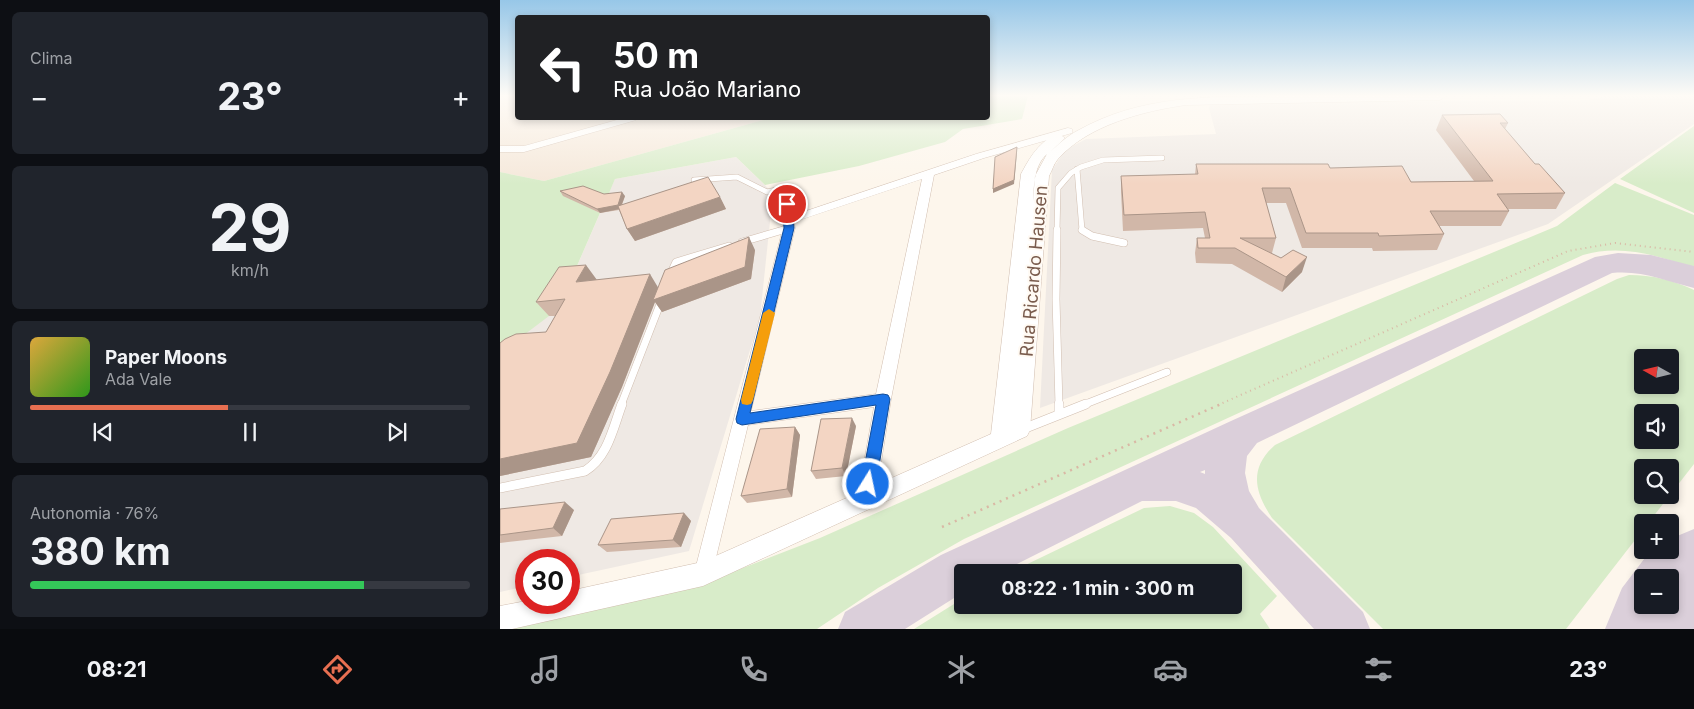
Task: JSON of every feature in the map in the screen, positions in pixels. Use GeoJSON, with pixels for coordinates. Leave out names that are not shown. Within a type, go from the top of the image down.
{"type":"FeatureCollection","features":[{"type":"Feature","properties":{"kind":"street"},"geometry":{"type":"LineString","coordinates":[[500,149],[524,149],[599,125]]}},
{"type":"Feature","properties":{"kind":"street","name":"Rua Ricardo Hausen"},"geometry":{"type":"LineString","coordinates":[[1001,438],[1028,174],[1038,155],[1068,130],[1078,125]]}},
{"type":"Feature","properties":{"kind":"street","name":"Rua Ricardo Hausen"},"geometry":{"type":"LineString","coordinates":[[1020,430],[1042,176],[1052,157],[1080,134],[1099,125]]}},
{"type":"Feature","properties":{"kind":"street"},"geometry":{"type":"LineString","coordinates":[[789,224],[929,172],[1068,130]]}},
{"type":"Feature","properties":{"kind":"street"},"geometry":{"type":"LineString","coordinates":[[1012,147],[1026,146],[1036,150],[1038,155]]}},
{"type":"Feature","properties":{"kind":"street"},"geometry":{"type":"LineString","coordinates":[[866,501],[883,399],[929,172]]}},
{"type":"Feature","properties":{"kind":"street"},"geometry":{"type":"LineString","coordinates":[[703,574],[789,224],[785,188]]}},
{"type":"Feature","properties":{"kind":"street"},"geometry":{"type":"LineString","coordinates":[[742,419],[883,399]]}},
{"type":"Feature","properties":{"kind":"street"},"geometry":{"type":"LineString","coordinates":[[500,619],[703,574],[1020,430]]}},
{"type":"Feature","properties":{"kind":"lane"},"geometry":{"type":"LineString","coordinates":[[1059,413],[1056,299],[1058,188],[1069,174],[1090,163],[1114,159],[1162,158]]}},
{"type":"Feature","properties":{"kind":"lane"},"geometry":{"type":"LineString","coordinates":[[1077,169],[1082,230],[1092,236],[1124,243]]}},
{"type":"Feature","properties":{"kind":"lane"},"geometry":{"type":"LineString","coordinates":[[694,180],[737,177],[767,192],[785,188]]}},
{"type":"Feature","properties":{"kind":"lane"},"geometry":{"type":"LineString","coordinates":[[668,283],[676,262],[789,224]]}},
{"type":"Feature","properties":{"kind":"lane"},"geometry":{"type":"LineString","coordinates":[[500,488],[585,471],[596,464],[602,456],[664,292]]}},
{"type":"Feature","properties":{"kind":"lane"},"geometry":{"type":"LineString","coordinates":[[1020,430],[1167,372]]}},
{"type":"Feature","properties":{"kind":"path"},"geometry":{"type":"LineString","coordinates":[[942,527],[1568,251],[1614,243],[1694,252]]}},
{"type":"Feature","properties":{"kind":"shaded area"},"geometry":{"type":"Polygon","coordinates":[[[500,125],[744,125],[544,181],[500,172],[500,125]]]}},
{"type":"Feature","properties":{"kind":"shaded area"},"geometry":{"type":"Polygon","coordinates":[[[1214,125],[1692,125],[1548,224],[1040,408],[1052,170],[1062,155],[1071,147],[1086,139],[1216,134],[1214,125]]]}},
{"type":"Feature","properties":{"kind":"shaded area"},"geometry":{"type":"Polygon","coordinates":[[[736,157],[773,193],[760,317],[689,551],[580,575],[580,549],[515,549],[515,589],[500,592],[500,353],[570,282],[615,179],[736,157]]]}},
{"type":"Feature","properties":{"kind":"green space"},"geometry":{"type":"Polygon","coordinates":[[[744,125],[985,125],[963,129],[945,142],[859,166],[765,185],[736,157],[615,179],[607,198],[564,195],[600,213],[570,282],[549,316],[500,353],[500,172],[544,181],[744,125]]]}},
{"type":"Feature","properties":{"kind":"green space"},"geometry":{"type":"Polygon","coordinates":[[[1694,126],[1694,213],[1620,179],[1694,126]]]}},
{"type":"Feature","properties":{"kind":"green space"},"geometry":{"type":"Polygon","coordinates":[[[1615,183],[1694,215],[1694,269],[1667,259],[1626,251],[1597,252],[1583,255],[964,539],[878,588],[817,629],[501,629],[570,614],[580,614],[580,612],[694,587],[820,538],[1068,428],[1557,226],[1615,183]]]}},
{"type":"Feature","properties":{"kind":"green space"},"geometry":{"type":"Polygon","coordinates":[[[1629,275],[1654,277],[1678,283],[1694,290],[1694,464],[1679,483],[1679,459],[1634,459],[1634,504],[1663,504],[1655,514],[1634,514],[1634,541],[1566,629],[1383,629],[1272,518],[1261,498],[1257,480],[1261,462],[1275,445],[1617,279],[1629,275]]]}},
{"type":"Feature","properties":{"kind":"green space"},"geometry":{"type":"Polygon","coordinates":[[[1170,506],[1194,513],[1213,527],[1277,596],[1260,614],[1270,629],[914,629],[954,604],[954,614],[1242,614],[1242,564],[1028,564],[1144,508],[1170,506]]]}},
{"type":"Feature","properties":{"kind":"building"},"geometry":{"type":"Polygon","coordinates":[[[1450,125],[1502,125],[1535,164],[1539,164],[1565,193],[1497,194],[1509,211],[1430,211],[1444,234],[1379,236],[1378,233],[1306,233],[1290,188],[1262,188],[1276,238],[1240,238],[1281,258],[1293,250],[1307,257],[1286,277],[1235,248],[1198,248],[1197,238],[1210,238],[1205,212],[1124,215],[1121,176],[1198,174],[1196,164],[1328,164],[1330,168],[1402,166],[1411,182],[1493,181],[1450,125]]]}},
{"type":"Feature","properties":{"kind":"building"},"geometry":{"type":"Polygon","coordinates":[[[1017,147],[1014,180],[993,189],[995,157],[1017,147]]]}},
{"type":"Feature","properties":{"kind":"building"},"geometry":{"type":"Polygon","coordinates":[[[708,177],[720,197],[627,229],[618,206],[708,177]]]}},
{"type":"Feature","properties":{"kind":"building"},"geometry":{"type":"Polygon","coordinates":[[[583,186],[604,194],[622,192],[618,205],[597,209],[560,191],[583,186]]]}},
{"type":"Feature","properties":{"kind":"building"},"geometry":{"type":"Polygon","coordinates":[[[749,237],[745,267],[653,300],[665,270],[749,237]]]}},
{"type":"Feature","properties":{"kind":"building"},"geometry":{"type":"Polygon","coordinates":[[[586,265],[576,282],[650,274],[610,372],[577,443],[500,459],[500,343],[516,334],[546,332],[565,299],[536,302],[559,267],[586,265]]]}},
{"type":"Feature","properties":{"kind":"building"},"geometry":{"type":"Polygon","coordinates":[[[852,418],[842,468],[811,471],[821,419],[852,418]]]}},
{"type":"Feature","properties":{"kind":"building"},"geometry":{"type":"Polygon","coordinates":[[[795,427],[787,489],[741,496],[760,429],[795,427]]]}},
{"type":"Feature","properties":{"kind":"building"},"geometry":{"type":"Polygon","coordinates":[[[565,502],[553,528],[500,535],[500,509],[565,502]]]}},
{"type":"Feature","properties":{"kind":"building"},"geometry":{"type":"Polygon","coordinates":[[[684,513],[673,540],[598,545],[611,519],[684,513]]]}},
{"type":"Feature","properties":{"kind":"taxiway"},"geometry":{"type":"LineString","coordinates":[[1244,432],[1606,264],[1640,263],[1673,270],[1694,278]]}},
{"type":"Feature","properties":{"kind":"taxiway"},"geometry":{"type":"LineString","coordinates":[[862,629],[957,571],[1244,432]]}},
{"type":"Feature","properties":{"kind":"taxiway"},"geometry":{"type":"LineString","coordinates":[[1242,518],[1235,507],[1226,484],[1225,463],[1228,452],[1244,432]]}},
{"type":"Feature","properties":{"kind":"taxiway"},"geometry":{"type":"LineString","coordinates":[[1144,484],[1176,483],[1209,494],[1222,503],[1246,524],[1346,629]]}},
{"type":"Feature","properties":{"kind":"runway"},"geometry":{"type":"LineString","coordinates":[[1663,629],[1694,585]]}},
{"type":"Feature","properties":{"kind":"slow traffic"},"geometry":{"type":"LineString","coordinates":[[747,400],[769,313]]}},
{"type":"Feature","properties":{"kind":"route"},"geometry":{"type":"LineString","coordinates":[[787,204],[789,228],[742,419],[883,399],[868,484]]}}]}
